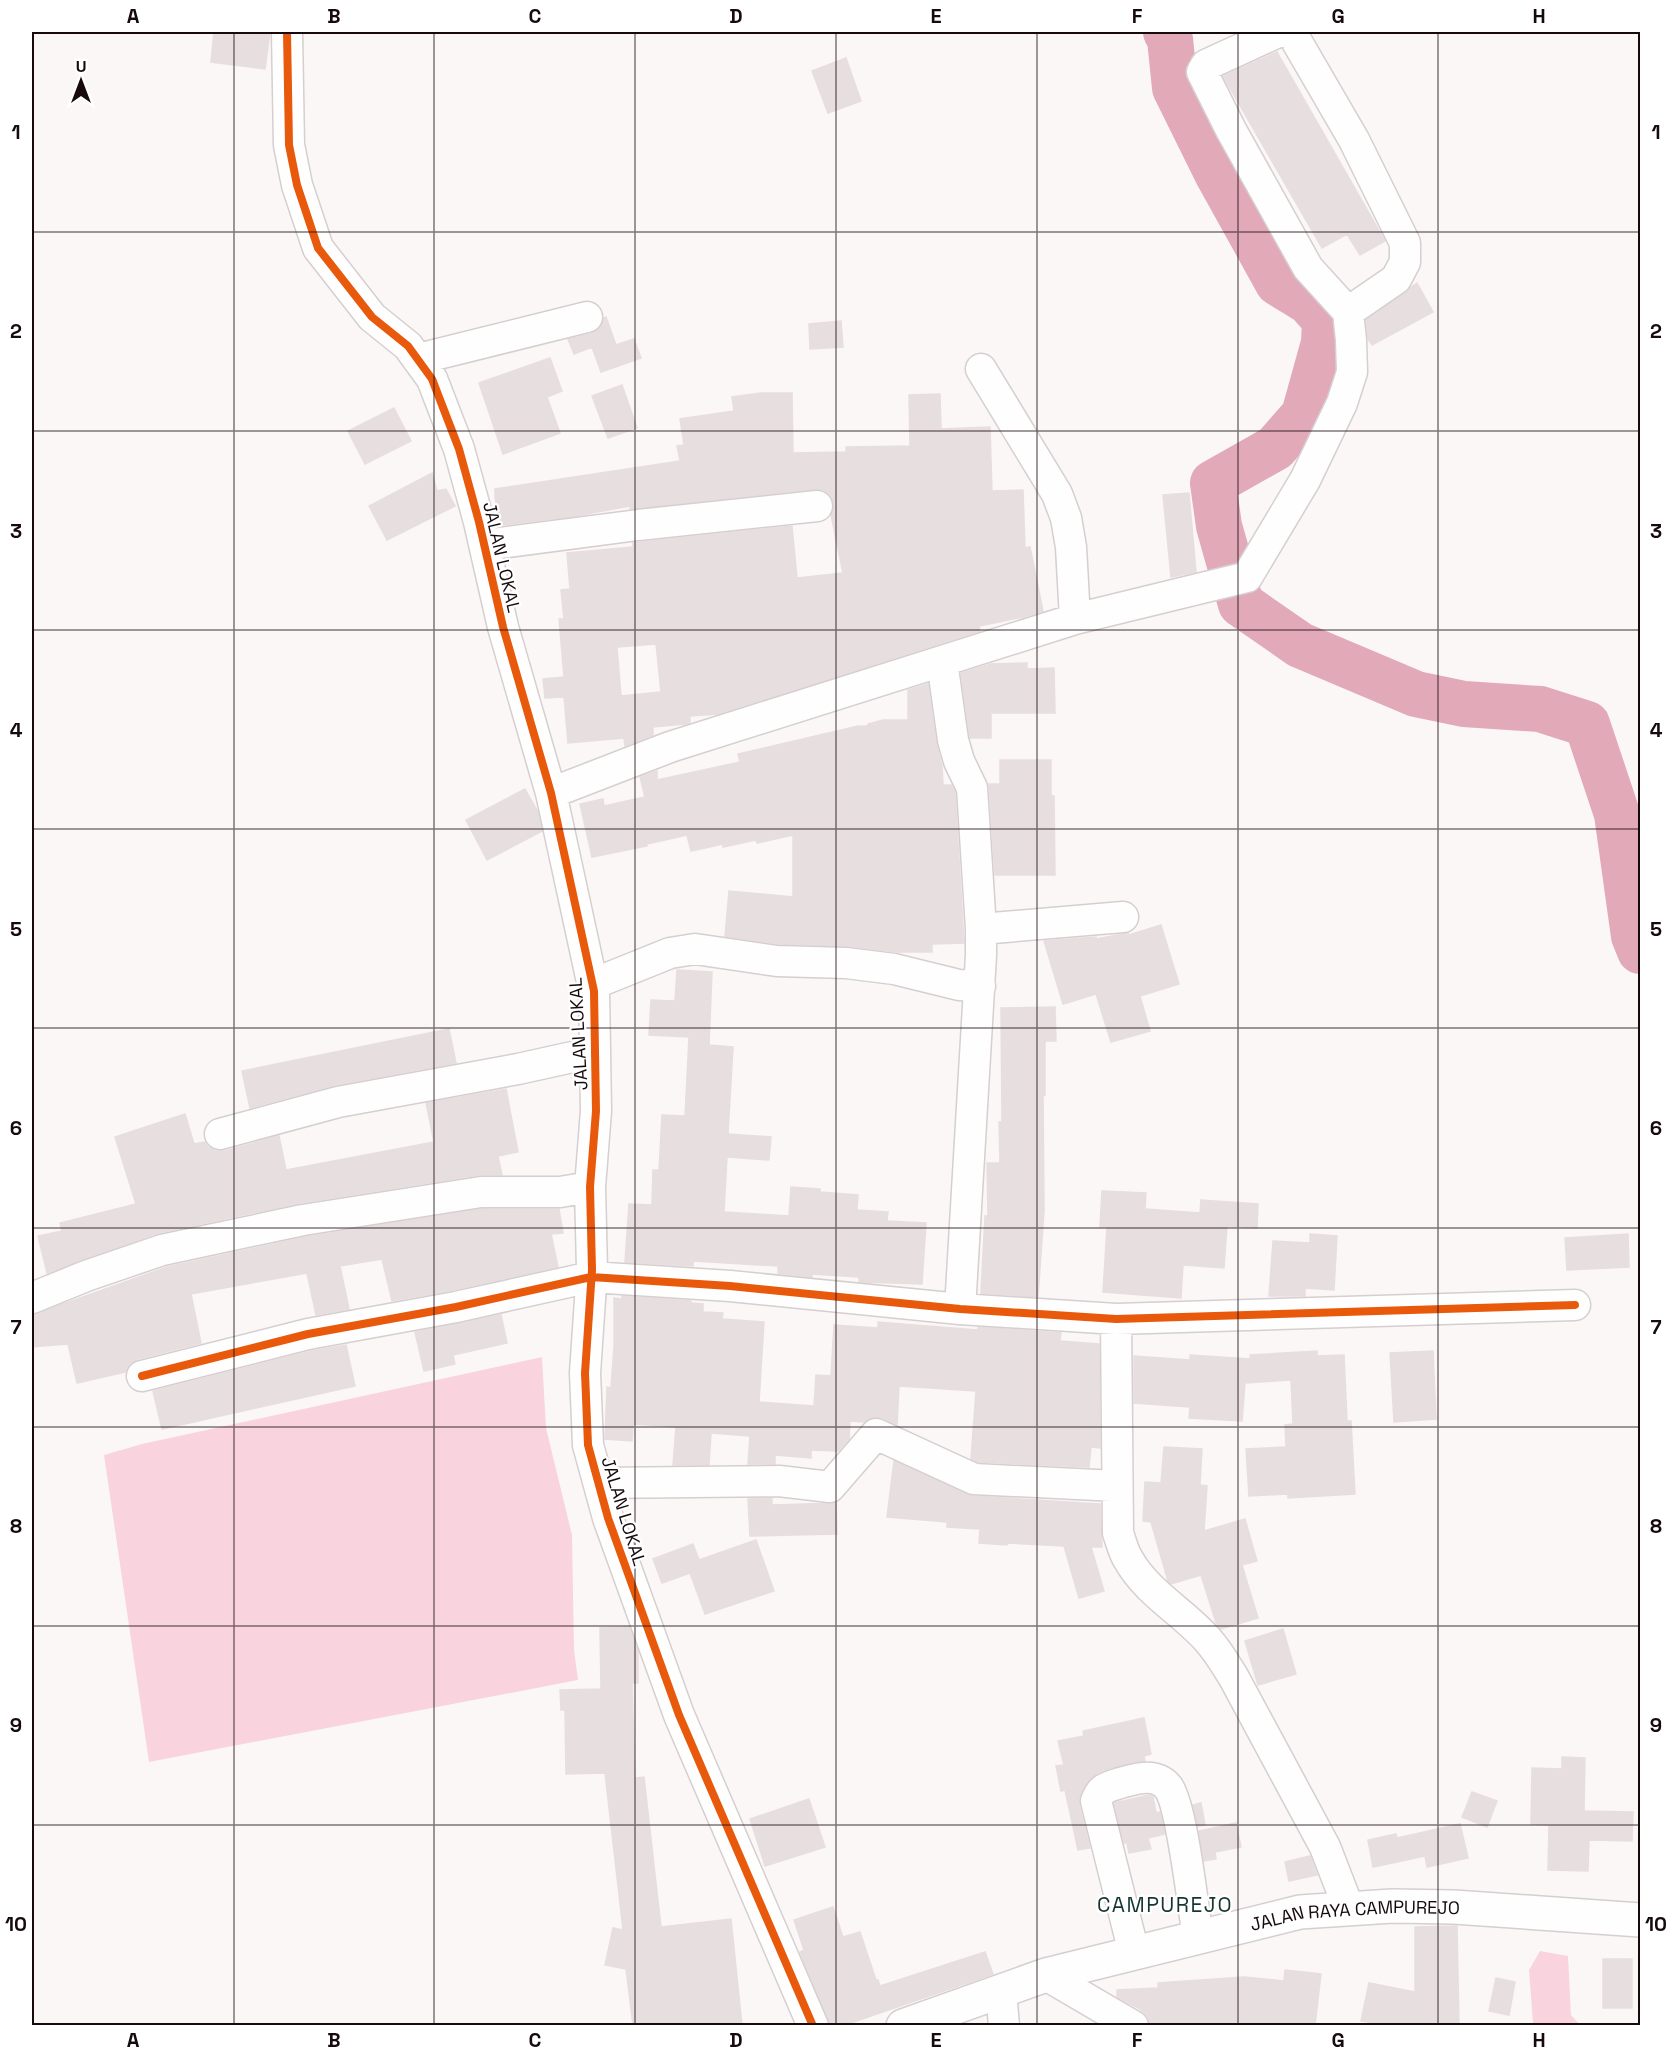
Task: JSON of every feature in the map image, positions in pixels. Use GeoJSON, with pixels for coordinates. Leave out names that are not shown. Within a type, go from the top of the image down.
{"type":"FeatureCollection","features":[{"type":"Feature","properties":{"kind":"main road","name":"JALAN RAYA CAMPUREJO"},"geometry":{"type":"LineString","coordinates":[[903,2025],[1046,1975],[1300,1912],[1392,1906],[1454,1907],[1641,1920]]}},
{"type":"Feature","properties":{"kind":"street","name":"JALAN LOKAL"},"geometry":{"type":"LineString","coordinates":[[287,32],[289,145],[297,185],[318,248],[372,317],[408,346],[418,359],[432,379],[459,449],[503,627],[551,793],[593,984],[596,1111],[590,1187],[591,1277],[585,1373],[588,1445],[608,1518],[679,1715],[813,2025]]}},
{"type":"Feature","properties":{"kind":"street"},"geometry":{"type":"LineString","coordinates":[[551,793],[670,747],[1074,619],[1247,577],[1305,480],[1342,404],[1352,372],[1348,312],[1308,268],[1202,72],[1206,65],[1278,32]]}},
{"type":"Feature","properties":{"kind":"street"},"geometry":{"type":"LineString","coordinates":[[1285,32],[1293,35],[1354,140],[1405,243],[1405,262],[1396,279],[1348,312]]}},
{"type":"Feature","properties":{"kind":"street"},"geometry":{"type":"LineString","coordinates":[[418,359],[587,317]]}},
{"type":"Feature","properties":{"kind":"street"},"geometry":{"type":"LineString","coordinates":[[981,369],[1057,494],[1066,518],[1071,547],[1074,619]]}},
{"type":"Feature","properties":{"kind":"street"},"geometry":{"type":"LineString","coordinates":[[484,545],[638,525],[817,506]]}},
{"type":"Feature","properties":{"kind":"street"},"geometry":{"type":"LineString","coordinates":[[942,662],[953,740],[959,761],[972,789],[981,929],[980,986],[960,1309]]}},
{"type":"Feature","properties":{"kind":"street"},"geometry":{"type":"LineString","coordinates":[[981,929],[1123,917]]}},
{"type":"Feature","properties":{"kind":"street"},"geometry":{"type":"LineString","coordinates":[[593,984],[670,953],[696,949],[777,961],[846,963],[894,969],[959,985],[980,986]]}},
{"type":"Feature","properties":{"kind":"street"},"geometry":{"type":"LineString","coordinates":[[220,1134],[338,1102],[518,1069],[595,1052]]}},
{"type":"Feature","properties":{"kind":"street"},"geometry":{"type":"LineString","coordinates":[[32,1298],[86,1276],[162,1250],[303,1220],[481,1192],[560,1192],[590,1187]]}},
{"type":"Feature","properties":{"kind":"street"},"geometry":{"type":"LineString","coordinates":[[142,1376],[308,1334],[591,1277],[730,1286],[960,1309],[1116,1319],[1575,1305]]}},
{"type":"Feature","properties":{"kind":"street"},"geometry":{"type":"LineString","coordinates":[[1116,1319],[1118,1533],[1126,1557],[1137,1573],[1162,1600],[1206,1638],[1219,1654],[1325,1847],[1349,1909]]}},
{"type":"Feature","properties":{"kind":"street"},"geometry":{"type":"LineString","coordinates":[[599,1483],[779,1481],[830,1487],[876,1434],[974,1479],[1117,1486]]}},
{"type":"Feature","properties":{"kind":"street"},"geometry":{"type":"LineString","coordinates":[[1134,1953],[1096,1802],[1099,1794],[1105,1788],[1139,1778],[1150,1777],[1160,1781],[1168,1788],[1178,1816],[1198,1937]]}},
{"type":"Feature","properties":{"kind":"street"},"geometry":{"type":"LineString","coordinates":[[1046,1975],[1133,2025]]}},
{"type":"Feature","properties":{"kind":"street"},"geometry":{"type":"LineString","coordinates":[[1001,1991],[1004,2025]]}},
{"type":"Feature","properties":{"kind":"shaded area"},"geometry":{"type":"Polygon","coordinates":[[[542,1357],[546,1428],[572,1535],[574,1650],[578,1680],[149,1762],[104,1455],[142,1444],[542,1357]]]}},
{"type":"Feature","properties":{"kind":"shaded area"},"geometry":{"type":"Polygon","coordinates":[[[1540,1951],[1568,1956],[1571,2015],[1580,2025],[1531,2025],[1533,2023],[1529,1970],[1540,1951]]]}},
{"type":"Feature","properties":{"kind":"building"},"geometry":{"type":"Polygon","coordinates":[[[214,32],[270,32],[265,69],[211,62],[214,32]]]}},
{"type":"Feature","properties":{"kind":"building"},"geometry":{"type":"Polygon","coordinates":[[[1277,52],[1385,241],[1360,255],[1347,234],[1322,248],[1223,76],[1277,52]]]}},
{"type":"Feature","properties":{"kind":"building"},"geometry":{"type":"Polygon","coordinates":[[[846,58],[861,101],[828,113],[812,71],[846,58]]]}},
{"type":"Feature","properties":{"kind":"building"},"geometry":{"type":"Polygon","coordinates":[[[1417,283],[1433,312],[1372,345],[1368,339],[1366,320],[1417,283]]]}},
{"type":"Feature","properties":{"kind":"building"},"geometry":{"type":"Polygon","coordinates":[[[606,317],[616,345],[634,339],[641,358],[601,372],[592,347],[574,354],[568,339],[591,334],[598,330],[606,317]]]}},
{"type":"Feature","properties":{"kind":"building"},"geometry":{"type":"Polygon","coordinates":[[[841,321],[843,347],[810,349],[809,324],[841,321]]]}},
{"type":"Feature","properties":{"kind":"building"},"geometry":{"type":"Polygon","coordinates":[[[550,358],[562,391],[547,397],[560,433],[503,454],[479,383],[550,358]]]}},
{"type":"Feature","properties":{"kind":"building"},"geometry":{"type":"Polygon","coordinates":[[[622,385],[637,428],[608,438],[592,396],[622,385]]]}},
{"type":"Feature","properties":{"kind":"building"},"geometry":{"type":"Polygon","coordinates":[[[761,393],[792,393],[793,453],[846,452],[846,447],[910,446],[909,395],[940,394],[941,429],[990,427],[992,491],[1023,490],[1025,548],[1030,547],[1043,611],[979,626],[980,631],[718,714],[690,716],[690,723],[653,727],[653,735],[625,746],[624,738],[568,743],[564,697],[545,698],[543,679],[564,677],[559,619],[564,619],[561,590],[570,589],[567,553],[633,547],[633,543],[792,526],[797,578],[843,573],[831,515],[834,504],[831,496],[825,491],[815,489],[630,509],[630,506],[576,516],[502,525],[495,489],[680,461],[677,446],[684,445],[680,419],[734,411],[732,397],[761,393]],[[656,644],[617,647],[621,696],[661,692],[656,644]]]}},
{"type":"Feature","properties":{"kind":"building"},"geometry":{"type":"Polygon","coordinates":[[[394,408],[411,441],[365,464],[348,431],[394,408]]]}},
{"type":"Feature","properties":{"kind":"building"},"geometry":{"type":"Polygon","coordinates":[[[432,473],[437,491],[446,489],[455,506],[387,540],[369,506],[432,473]]]}},
{"type":"Feature","properties":{"kind":"building"},"geometry":{"type":"Polygon","coordinates":[[[1189,493],[1196,572],[1171,577],[1163,495],[1189,493]]]}},
{"type":"Feature","properties":{"kind":"building"},"geometry":{"type":"Polygon","coordinates":[[[1027,663],[1027,669],[1054,668],[1055,713],[991,713],[991,738],[970,738],[961,673],[991,664],[1027,663]]]}},
{"type":"Feature","properties":{"kind":"building"},"geometry":{"type":"Polygon","coordinates":[[[928,684],[936,742],[942,766],[943,785],[951,785],[955,792],[964,943],[932,944],[932,952],[897,952],[846,946],[778,944],[725,936],[729,891],[793,897],[793,835],[757,843],[756,840],[723,847],[723,844],[691,851],[687,835],[592,857],[580,804],[603,799],[604,806],[645,797],[640,777],[657,771],[657,780],[740,762],[738,754],[858,726],[868,726],[868,724],[883,720],[908,720],[908,690],[928,684]]]}},
{"type":"Feature","properties":{"kind":"building"},"geometry":{"type":"Polygon","coordinates":[[[1000,760],[1051,760],[1055,875],[995,875],[989,784],[1000,784],[1000,760]]]}},
{"type":"Feature","properties":{"kind":"building"},"geometry":{"type":"Polygon","coordinates":[[[525,789],[538,812],[542,831],[487,860],[466,820],[525,789]]]}},
{"type":"Feature","properties":{"kind":"building"},"geometry":{"type":"Polygon","coordinates":[[[1161,925],[1179,984],[1140,996],[1150,1031],[1111,1042],[1096,994],[1063,1004],[1044,941],[1096,937],[1096,939],[1128,933],[1129,935],[1161,925]]]}},
{"type":"Feature","properties":{"kind":"building"},"geometry":{"type":"Polygon","coordinates":[[[677,970],[712,972],[709,1045],[733,1047],[728,1134],[771,1137],[769,1160],[727,1157],[724,1212],[789,1216],[791,1187],[858,1195],[857,1210],[888,1212],[887,1221],[926,1223],[922,1284],[859,1282],[859,1277],[812,1274],[812,1277],[778,1273],[778,1266],[693,1261],[693,1266],[625,1262],[629,1204],[652,1205],[653,1170],[659,1170],[662,1115],[685,1116],[689,1037],[649,1035],[651,1000],[675,1001],[677,970]]]}},
{"type":"Feature","properties":{"kind":"building"},"geometry":{"type":"Polygon","coordinates":[[[1055,1007],[1056,1041],[1045,1041],[1044,1211],[1038,1297],[981,1293],[985,1216],[988,1216],[987,1163],[1000,1163],[1001,1008],[1055,1007]]]}},
{"type":"Feature","properties":{"kind":"building"},"geometry":{"type":"Polygon","coordinates":[[[449,1029],[456,1063],[335,1085],[250,1108],[242,1071],[449,1029]]]}},
{"type":"Feature","properties":{"kind":"building"},"geometry":{"type":"Polygon","coordinates":[[[506,1089],[518,1152],[498,1156],[502,1175],[478,1175],[300,1203],[158,1233],[47,1273],[38,1236],[62,1231],[60,1223],[136,1204],[115,1137],[185,1114],[194,1144],[205,1142],[208,1147],[216,1151],[225,1151],[279,1136],[286,1170],[434,1142],[426,1103],[506,1089]]]}},
{"type":"Feature","properties":{"kind":"building"},"geometry":{"type":"Polygon","coordinates":[[[1102,1191],[1146,1193],[1145,1209],[1200,1213],[1201,1200],[1258,1204],[1257,1228],[1227,1226],[1224,1268],[1183,1265],[1181,1298],[1103,1292],[1107,1227],[1100,1227],[1102,1191]]]}},
{"type":"Feature","properties":{"kind":"building"},"geometry":{"type":"Polygon","coordinates":[[[482,1209],[559,1209],[563,1233],[551,1234],[558,1267],[392,1301],[382,1259],[340,1266],[349,1309],[316,1315],[307,1273],[191,1294],[201,1343],[138,1359],[130,1363],[125,1372],[77,1383],[68,1344],[32,1347],[32,1315],[167,1267],[306,1237],[482,1209]]]}},
{"type":"Feature","properties":{"kind":"building"},"geometry":{"type":"Polygon","coordinates":[[[1310,1234],[1337,1236],[1334,1290],[1305,1288],[1305,1296],[1269,1296],[1273,1241],[1310,1243],[1310,1234]]]}},
{"type":"Feature","properties":{"kind":"building"},"geometry":{"type":"Polygon","coordinates":[[[1628,1234],[1629,1267],[1567,1270],[1565,1238],[1628,1234]]]}},
{"type":"Feature","properties":{"kind":"building"},"geometry":{"type":"Polygon","coordinates":[[[622,1296],[691,1301],[691,1303],[703,1304],[703,1312],[723,1313],[722,1319],[764,1322],[759,1402],[814,1406],[816,1375],[831,1376],[834,1325],[878,1328],[878,1322],[978,1330],[978,1327],[1061,1333],[1060,1341],[1099,1344],[1100,1448],[1091,1447],[1089,1467],[978,1462],[971,1459],[976,1391],[899,1386],[897,1425],[883,1418],[873,1417],[863,1422],[850,1421],[849,1439],[838,1451],[811,1450],[811,1458],[775,1455],[775,1464],[748,1464],[750,1436],[711,1433],[709,1465],[673,1465],[676,1427],[633,1424],[632,1441],[605,1439],[607,1387],[611,1388],[614,1346],[614,1298],[622,1299],[622,1296]]]}},
{"type":"Feature","properties":{"kind":"building"},"geometry":{"type":"Polygon","coordinates":[[[501,1315],[507,1343],[453,1355],[455,1364],[424,1371],[415,1332],[501,1315]]]}},
{"type":"Feature","properties":{"kind":"building"},"geometry":{"type":"Polygon","coordinates":[[[346,1345],[355,1386],[162,1429],[153,1391],[312,1351],[346,1345]]]}},
{"type":"Feature","properties":{"kind":"building"},"geometry":{"type":"Polygon","coordinates":[[[1317,1351],[1317,1356],[1344,1355],[1347,1421],[1351,1421],[1355,1494],[1288,1498],[1288,1494],[1249,1496],[1246,1449],[1286,1447],[1285,1425],[1293,1424],[1291,1380],[1245,1383],[1242,1421],[1189,1418],[1190,1407],[1134,1403],[1134,1356],[1190,1360],[1190,1355],[1251,1359],[1250,1355],[1317,1351]]]}},
{"type":"Feature","properties":{"kind":"building"},"geometry":{"type":"Polygon","coordinates":[[[1433,1351],[1436,1419],[1394,1422],[1390,1353],[1433,1351]]]}},
{"type":"Feature","properties":{"kind":"building"},"geometry":{"type":"Polygon","coordinates":[[[1164,1447],[1202,1449],[1200,1485],[1207,1486],[1204,1531],[1245,1519],[1257,1561],[1242,1565],[1258,1618],[1221,1629],[1216,1623],[1201,1575],[1171,1584],[1168,1581],[1151,1522],[1143,1521],[1145,1482],[1161,1483],[1164,1447]]]}},
{"type":"Feature","properties":{"kind":"building"},"geometry":{"type":"Polygon","coordinates":[[[894,1461],[973,1496],[1100,1504],[1102,1547],[1091,1547],[1104,1591],[1079,1598],[1064,1546],[979,1543],[980,1529],[947,1527],[947,1522],[887,1517],[894,1461]]]}},
{"type":"Feature","properties":{"kind":"building"},"geometry":{"type":"Polygon","coordinates":[[[772,1498],[772,1505],[836,1503],[837,1534],[750,1536],[748,1499],[772,1498]]]}},
{"type":"Feature","properties":{"kind":"building"},"geometry":{"type":"Polygon","coordinates":[[[756,1540],[774,1591],[705,1614],[690,1573],[662,1583],[653,1559],[693,1544],[699,1560],[756,1540]]]}},
{"type":"Feature","properties":{"kind":"building"},"geometry":{"type":"Polygon","coordinates":[[[629,1627],[638,1651],[638,1683],[632,1683],[635,1778],[644,1777],[661,1927],[731,1919],[742,2025],[633,2025],[626,1969],[605,1965],[613,1928],[623,1930],[605,1773],[566,1774],[565,1710],[561,1710],[560,1690],[601,1689],[600,1628],[629,1627]]]}},
{"type":"Feature","properties":{"kind":"building"},"geometry":{"type":"Polygon","coordinates":[[[1283,1629],[1296,1674],[1258,1685],[1245,1641],[1283,1629]]]}},
{"type":"Feature","properties":{"kind":"building"},"geometry":{"type":"Polygon","coordinates":[[[1144,1718],[1151,1754],[1144,1756],[1145,1761],[1099,1772],[1083,1789],[1079,1805],[1090,1848],[1078,1850],[1065,1790],[1061,1791],[1056,1766],[1064,1765],[1058,1741],[1084,1736],[1083,1731],[1144,1718]]]}},
{"type":"Feature","properties":{"kind":"building"},"geometry":{"type":"Polygon","coordinates":[[[1562,1757],[1585,1758],[1584,1811],[1633,1812],[1632,1841],[1589,1840],[1588,1871],[1548,1870],[1549,1825],[1531,1824],[1532,1768],[1562,1769],[1562,1757]]]}},
{"type":"Feature","properties":{"kind":"building"},"geometry":{"type":"Polygon","coordinates":[[[1472,1792],[1497,1801],[1487,1827],[1462,1817],[1472,1792]]]}},
{"type":"Feature","properties":{"kind":"building"},"geometry":{"type":"Polygon","coordinates":[[[1149,1795],[1153,1797],[1156,1813],[1160,1812],[1165,1834],[1148,1838],[1151,1849],[1129,1853],[1127,1843],[1124,1843],[1114,1803],[1149,1795]]]}},
{"type":"Feature","properties":{"kind":"building"},"geometry":{"type":"Polygon","coordinates":[[[809,1799],[825,1847],[765,1866],[750,1819],[809,1799]]]}},
{"type":"Feature","properties":{"kind":"building"},"geometry":{"type":"Polygon","coordinates":[[[1201,1803],[1205,1825],[1198,1826],[1193,1805],[1201,1803]]]}},
{"type":"Feature","properties":{"kind":"building"},"geometry":{"type":"Polygon","coordinates":[[[1236,1823],[1241,1847],[1215,1852],[1216,1859],[1204,1861],[1199,1831],[1236,1823]]]}},
{"type":"Feature","properties":{"kind":"building"},"geometry":{"type":"Polygon","coordinates":[[[1460,1824],[1468,1858],[1427,1867],[1425,1856],[1373,1867],[1368,1840],[1396,1834],[1397,1838],[1460,1824]]]}},
{"type":"Feature","properties":{"kind":"building"},"geometry":{"type":"Polygon","coordinates":[[[1310,1856],[1317,1875],[1289,1881],[1285,1862],[1310,1856]]]}},
{"type":"Feature","properties":{"kind":"building"},"geometry":{"type":"Polygon","coordinates":[[[833,1907],[843,1937],[860,1932],[880,1986],[985,1952],[993,1974],[845,2025],[830,2025],[800,1952],[804,1950],[794,1920],[833,1907]]]}},
{"type":"Feature","properties":{"kind":"building"},"geometry":{"type":"Polygon","coordinates":[[[1457,1926],[1459,2025],[1383,2025],[1361,2021],[1369,1983],[1415,1992],[1415,1927],[1457,1926]]]}},
{"type":"Feature","properties":{"kind":"building"},"geometry":{"type":"Polygon","coordinates":[[[1603,1959],[1632,1959],[1632,2008],[1603,2008],[1603,1959]]]}},
{"type":"Feature","properties":{"kind":"building"},"geometry":{"type":"Polygon","coordinates":[[[1285,1970],[1321,1974],[1315,2025],[1150,2023],[1148,2017],[1140,2009],[1117,1997],[1117,1990],[1158,1988],[1158,1983],[1244,1977],[1284,1981],[1285,1970]]]}},
{"type":"Feature","properties":{"kind":"building"},"geometry":{"type":"Polygon","coordinates":[[[1496,1978],[1515,1982],[1509,2015],[1489,2011],[1496,1978]]]}},
{"type":"Feature","properties":{"kind":"waterway"},"geometry":{"type":"LineString","coordinates":[[1166,32],[1170,39],[1175,88],[1217,173],[1278,283],[1309,302],[1325,320],[1324,343],[1304,415],[1275,448],[1213,483],[1219,526],[1241,604],[1300,645],[1416,694],[1464,704],[1540,709],[1587,724],[1617,814],[1634,936],[1640,951]]}},
{"type":"Feature","properties":{"kind":"cycle path"},"geometry":{"type":"LineString","coordinates":[[287,32],[289,145],[297,185],[318,248],[372,317],[408,346],[432,379],[459,449],[479,522],[503,627],[551,793],[594,991],[596,1111],[590,1187],[592,1270],[585,1373],[588,1445],[608,1518],[679,1715],[813,2026]]}},
{"type":"Feature","properties":{"kind":"cycle path"},"geometry":{"type":"LineString","coordinates":[[142,1376],[308,1334],[456,1307],[591,1277],[730,1286],[960,1309],[1116,1319],[1575,1305]]}},
{"type":"Feature","properties":{"kind":"district","name":"CAMPUREJO"},"geometry":{"type":"Point","coordinates":[1165,1904]}}]}
